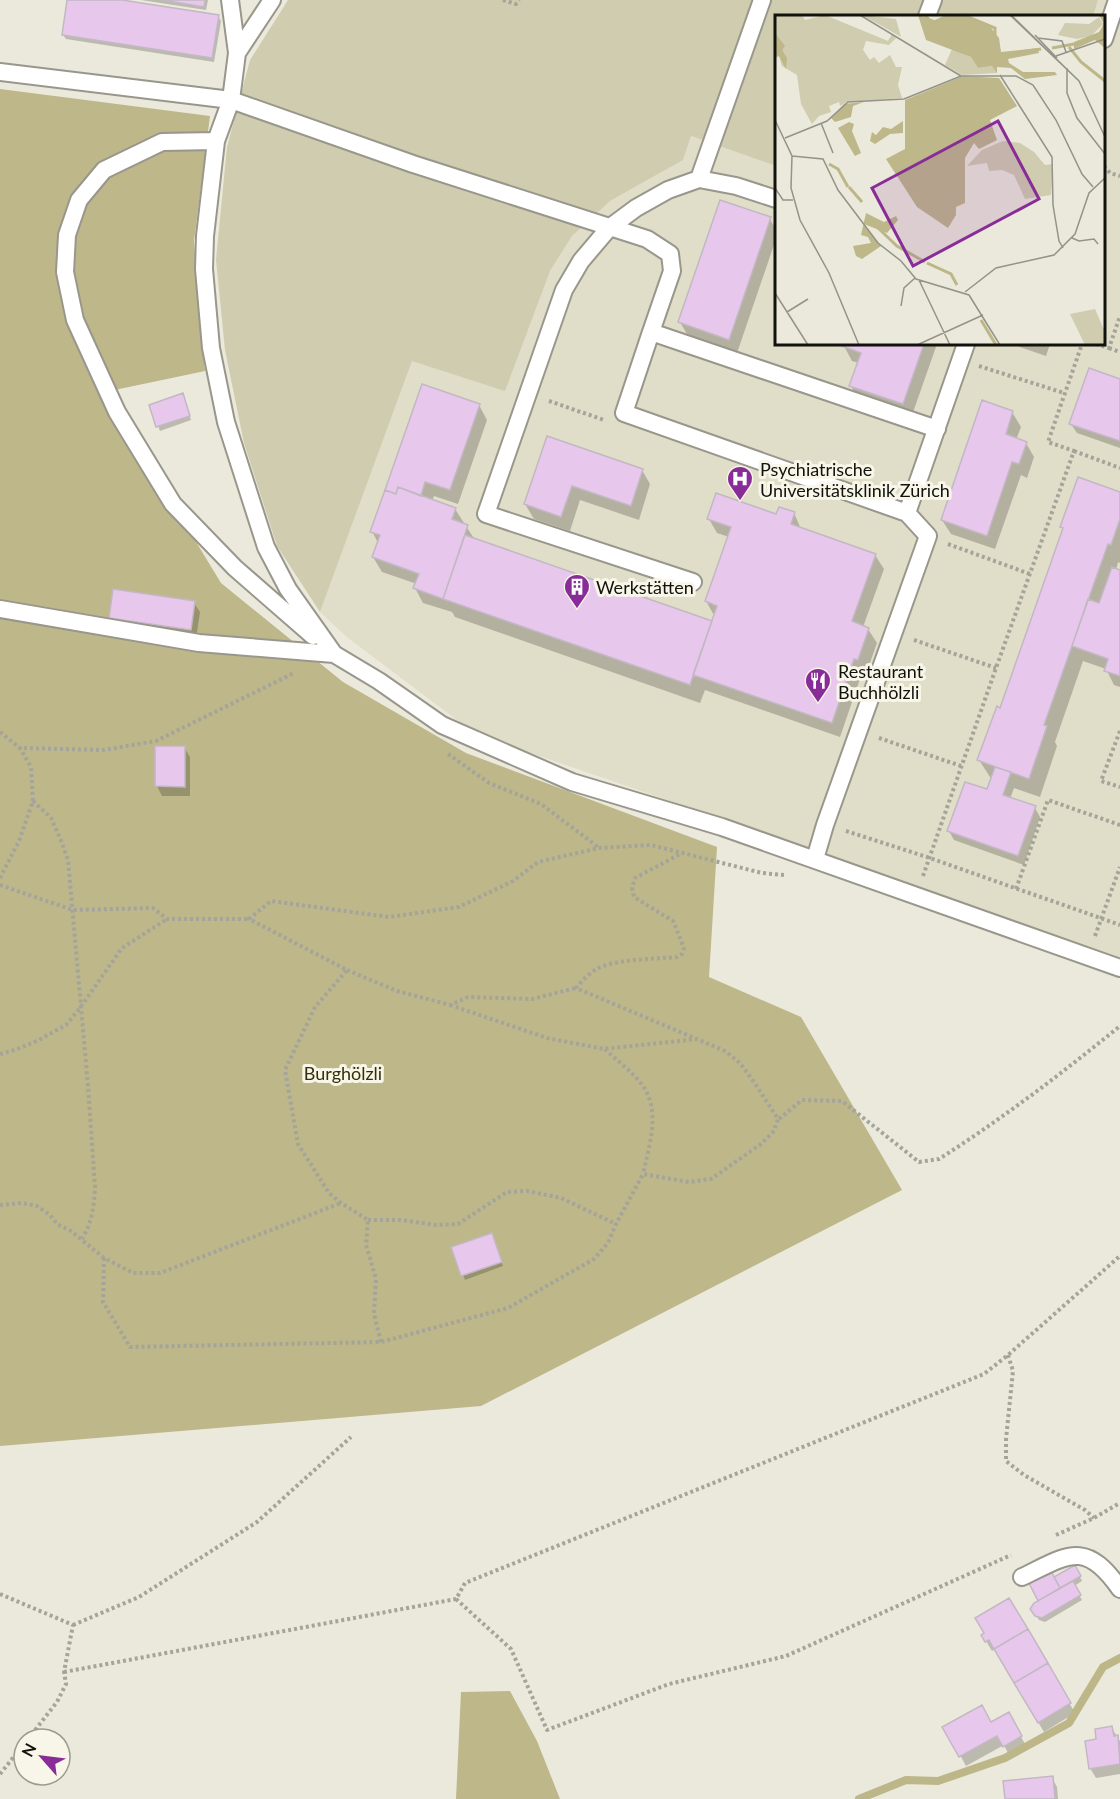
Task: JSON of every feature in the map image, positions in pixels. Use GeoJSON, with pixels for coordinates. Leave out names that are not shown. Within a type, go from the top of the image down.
{"type":"FeatureCollection","features":[{"type":"Feature","properties":{"kind":"lane"},"geometry":{"type":"LineString","coordinates":[[230,0],[237,53],[231,100],[216,141],[205,236],[204,269],[211,348],[226,422],[266,547],[288,589],[334,654]]}},
{"type":"Feature","properties":{"kind":"lane"},"geometry":{"type":"LineString","coordinates":[[237,53],[272,0]]}},
{"type":"Feature","properties":{"kind":"lane"},"geometry":{"type":"LineString","coordinates":[[699,179],[762,0]]}},
{"type":"Feature","properties":{"kind":"lane"},"geometry":{"type":"LineString","coordinates":[[927,15],[933,0]]}},
{"type":"Feature","properties":{"kind":"lane"},"geometry":{"type":"LineString","coordinates":[[1105,36],[1117,0]]}},
{"type":"Feature","properties":{"kind":"lane"},"geometry":{"type":"LineString","coordinates":[[0,72],[231,100],[413,164],[647,239],[670,254],[672,271],[624,413],[907,513],[928,536],[815,859]]}},
{"type":"Feature","properties":{"kind":"lane"},"geometry":{"type":"LineString","coordinates":[[216,141],[162,142],[104,170],[79,200],[67,235],[65,272],[75,320],[117,412],[173,504],[235,568],[334,654],[379,681],[442,725],[572,782],[722,827],[1120,968]]}},
{"type":"Feature","properties":{"kind":"lane"},"geometry":{"type":"LineString","coordinates":[[693,582],[486,514],[564,290],[581,261],[609,228],[636,208],[668,190],[699,179],[736,186],[775,198]]}},
{"type":"Feature","properties":{"kind":"lane"},"geometry":{"type":"LineString","coordinates":[[651,332],[937,429]]}},
{"type":"Feature","properties":{"kind":"lane"},"geometry":{"type":"LineString","coordinates":[[907,513],[964,352]]}},
{"type":"Feature","properties":{"kind":"lane"},"geometry":{"type":"LineString","coordinates":[[0,609],[199,643],[334,654]]}},
{"type":"Feature","properties":{"kind":"lane"},"geometry":{"type":"LineString","coordinates":[[1022,1577],[1065,1556],[1083,1555],[1107,1571],[1120,1589]]}},
{"type":"Feature","properties":{"kind":"path"},"geometry":{"type":"LineString","coordinates":[[503,0],[516,4],[519,0]]}},
{"type":"Feature","properties":{"kind":"path"},"geometry":{"type":"LineString","coordinates":[[1105,167],[1110,173],[1120,176]]}},
{"type":"Feature","properties":{"kind":"path"},"geometry":{"type":"LineString","coordinates":[[1109,348],[1120,316]]}},
{"type":"Feature","properties":{"kind":"path"},"geometry":{"type":"LineString","coordinates":[[1082,345],[1048,442],[1120,468]]}},
{"type":"Feature","properties":{"kind":"path"},"geometry":{"type":"LineString","coordinates":[[1099,345],[1120,352]]}},
{"type":"Feature","properties":{"kind":"path"},"geometry":{"type":"LineString","coordinates":[[964,352],[1065,393]]}},
{"type":"Feature","properties":{"kind":"path"},"geometry":{"type":"LineString","coordinates":[[528,393],[602,420],[624,413]]}},
{"type":"Feature","properties":{"kind":"path"},"geometry":{"type":"LineString","coordinates":[[916,897],[1074,451]]}},
{"type":"Feature","properties":{"kind":"path"},"geometry":{"type":"LineString","coordinates":[[928,536],[1030,574]]}},
{"type":"Feature","properties":{"kind":"path"},"geometry":{"type":"LineString","coordinates":[[893,633],[996,668]]}},
{"type":"Feature","properties":{"kind":"path"},"geometry":{"type":"LineString","coordinates":[[20,748],[103,750],[156,741],[334,654]]}},
{"type":"Feature","properties":{"kind":"path"},"geometry":{"type":"LineString","coordinates":[[859,731],[961,766]]}},
{"type":"Feature","properties":{"kind":"path"},"geometry":{"type":"LineString","coordinates":[[1120,731],[1101,781],[1120,787]]}},
{"type":"Feature","properties":{"kind":"path"},"geometry":{"type":"LineString","coordinates":[[0,732],[20,748],[31,767],[33,801],[19,841],[0,878]]}},
{"type":"Feature","properties":{"kind":"path"},"geometry":{"type":"LineString","coordinates":[[1016,889],[1048,800],[1120,825]]}},
{"type":"Feature","properties":{"kind":"path"},"geometry":{"type":"LineString","coordinates":[[33,801],[51,818],[68,860],[95,1187],[94,1210],[82,1239]]}},
{"type":"Feature","properties":{"kind":"path"},"geometry":{"type":"LineString","coordinates":[[825,825],[930,858],[1120,925]]}},
{"type":"Feature","properties":{"kind":"path"},"geometry":{"type":"LineString","coordinates":[[249,919],[271,901],[389,917],[459,907],[513,881],[538,862],[599,848],[651,845],[762,873],[785,875]]}},
{"type":"Feature","properties":{"kind":"path"},"geometry":{"type":"LineString","coordinates":[[576,988],[584,978],[598,968],[614,963],[677,957],[682,954],[684,948],[673,921],[634,897],[632,888],[635,878],[682,854]]}},
{"type":"Feature","properties":{"kind":"path"},"geometry":{"type":"LineString","coordinates":[[1088,956],[1120,867]]}},
{"type":"Feature","properties":{"kind":"path"},"geometry":{"type":"LineString","coordinates":[[0,885],[73,910],[153,908],[167,919]]}},
{"type":"Feature","properties":{"kind":"path"},"geometry":{"type":"LineString","coordinates":[[0,1054],[15,1050],[66,1025],[122,948],[167,919],[249,919],[347,970],[397,991],[450,1005],[547,1038],[604,1049],[700,1039]]}},
{"type":"Feature","properties":{"kind":"path"},"geometry":{"type":"LineString","coordinates":[[347,970],[315,1006],[285,1070],[298,1144],[329,1193],[340,1203],[368,1220],[401,1220],[436,1225],[458,1224],[507,1192],[527,1191],[561,1198],[616,1224]]}},
{"type":"Feature","properties":{"kind":"path"},"geometry":{"type":"LineString","coordinates":[[450,1005],[468,997],[532,999],[576,988],[726,1051],[740,1063],[778,1119]]}},
{"type":"Feature","properties":{"kind":"path"},"geometry":{"type":"LineString","coordinates":[[643,1174],[689,1182],[711,1179],[761,1144],[774,1131],[778,1119],[802,1100],[842,1101],[919,1162],[939,1159],[985,1130],[1059,1076],[1120,1026]]}},
{"type":"Feature","properties":{"kind":"path"},"geometry":{"type":"LineString","coordinates":[[104,1258],[103,1302],[130,1347],[381,1342],[508,1308],[594,1258],[608,1243],[643,1174],[653,1122],[651,1101],[642,1085],[604,1049]]}},
{"type":"Feature","properties":{"kind":"path"},"geometry":{"type":"LineString","coordinates":[[0,1204],[22,1203],[37,1206],[50,1215],[57,1224],[71,1231],[104,1258],[133,1273],[160,1273],[340,1203]]}},
{"type":"Feature","properties":{"kind":"path"},"geometry":{"type":"LineString","coordinates":[[368,1220],[366,1245],[376,1279],[374,1314],[381,1342]]}},
{"type":"Feature","properties":{"kind":"path"},"geometry":{"type":"LineString","coordinates":[[456,1599],[465,1583],[984,1374],[1120,1256]]}},
{"type":"Feature","properties":{"kind":"path"},"geometry":{"type":"LineString","coordinates":[[1008,1355],[1013,1371],[1006,1461],[1024,1475],[1095,1518]]}},
{"type":"Feature","properties":{"kind":"path"},"geometry":{"type":"LineString","coordinates":[[0,1594],[73,1626],[139,1597],[257,1522],[351,1437]]}},
{"type":"Feature","properties":{"kind":"path"},"geometry":{"type":"LineString","coordinates":[[1055,1536],[1095,1518],[1120,1503]]}},
{"type":"Feature","properties":{"kind":"path"},"geometry":{"type":"LineString","coordinates":[[456,1599],[511,1649],[547,1730],[669,1684],[786,1656],[1012,1555]]}},
{"type":"Feature","properties":{"kind":"path"},"geometry":{"type":"LineString","coordinates":[[64,1672],[456,1599]]}},
{"type":"Feature","properties":{"kind":"path"},"geometry":{"type":"LineString","coordinates":[[37,1727],[57,1702],[66,1684],[64,1672],[73,1626]]}},
{"type":"Feature","properties":{"kind":"path"},"geometry":{"type":"LineString","coordinates":[[0,1774],[12,1759]]}},
{"type":"Feature","properties":{"kind":"shaded area"},"geometry":{"type":"Polygon","coordinates":[[[288,0],[1098,0],[1093,15],[775,15],[775,166],[691,136],[683,160],[610,201],[572,236],[550,271],[505,391],[412,361],[320,612],[277,546],[244,443],[225,350],[216,260],[227,147],[250,60],[288,0]]]}},
{"type":"Feature","properties":{"kind":"shaded area","name":"Psychiatrische Universitätsklinik Zürich"},"geometry":{"type":"Polygon","coordinates":[[[1098,0],[1120,0],[1120,958],[493,740],[457,720],[348,638],[320,612],[412,361],[550,271],[572,236],[610,201],[683,160],[691,136],[775,166],[775,345],[1105,345],[1105,15],[1093,15],[1098,0]]]}},
{"type":"Feature","properties":{"kind":"green space","name":"Burghölzli"},"geometry":{"type":"Polygon","coordinates":[[[0,89],[210,116],[194,241],[205,371],[105,392],[221,583],[343,682],[466,753],[717,847],[709,977],[801,1017],[902,1190],[481,1406],[0,1446],[0,89]]]}},
{"type":"Feature","properties":{"kind":"green space"},"geometry":{"type":"Polygon","coordinates":[[[510,1691],[537,1741],[560,1799],[456,1799],[461,1692],[510,1691]]]}},
{"type":"Feature","properties":{"kind":"building"},"geometry":{"type":"Polygon","coordinates":[[[67,0],[122,0],[219,15],[212,58],[62,35],[67,0]]]}},
{"type":"Feature","properties":{"kind":"building"},"geometry":{"type":"Polygon","coordinates":[[[162,0],[205,0],[204,7],[162,0]]]}},
{"type":"Feature","properties":{"kind":"building"},"geometry":{"type":"Polygon","coordinates":[[[720,200],[771,217],[729,340],[678,322],[720,200]]]}},
{"type":"Feature","properties":{"kind":"building"},"geometry":{"type":"Polygon","coordinates":[[[924,345],[903,404],[849,386],[861,353],[842,346],[924,345]]]}},
{"type":"Feature","properties":{"kind":"building"},"geometry":{"type":"Polygon","coordinates":[[[1089,368],[1120,379],[1120,441],[1069,424],[1089,368]]]}},
{"type":"Feature","properties":{"kind":"building"},"geometry":{"type":"Polygon","coordinates":[[[422,384],[480,404],[450,490],[425,482],[421,496],[398,487],[396,494],[385,490],[422,384]]]}},
{"type":"Feature","properties":{"kind":"building"},"geometry":{"type":"Polygon","coordinates":[[[183,393],[190,416],[156,427],[149,405],[183,393]]]}},
{"type":"Feature","properties":{"kind":"building"},"geometry":{"type":"Polygon","coordinates":[[[982,400],[1013,411],[1006,434],[1027,442],[1019,464],[1012,462],[987,536],[941,520],[982,400]]]}},
{"type":"Feature","properties":{"kind":"building"},"geometry":{"type":"Polygon","coordinates":[[[547,436],[643,469],[631,506],[572,486],[561,517],[524,504],[547,436]]]}},
{"type":"Feature","properties":{"kind":"building"},"geometry":{"type":"Polygon","coordinates":[[[1078,477],[1120,492],[1120,519],[1111,545],[1108,544],[1044,725],[1047,726],[1029,779],[977,760],[997,706],[1000,708],[1063,528],[1060,527],[1078,477]]]}},
{"type":"Feature","properties":{"kind":"building"},"geometry":{"type":"Polygon","coordinates":[[[398,487],[456,508],[452,519],[468,525],[443,599],[413,588],[419,574],[372,557],[380,535],[370,532],[385,490],[396,494],[398,487]]]}},
{"type":"Feature","properties":{"kind":"building"},"geometry":{"type":"Polygon","coordinates":[[[716,493],[776,514],[779,507],[795,512],[791,524],[876,554],[852,621],[869,628],[858,660],[854,659],[832,723],[693,675],[717,606],[705,601],[731,527],[707,519],[716,493]]]}},
{"type":"Feature","properties":{"kind":"building","name":"Werkstätten"},"geometry":{"type":"Polygon","coordinates":[[[465,535],[712,621],[690,685],[443,599],[465,535]]]}},
{"type":"Feature","properties":{"kind":"building"},"geometry":{"type":"Polygon","coordinates":[[[1112,567],[1120,570],[1120,676],[1104,671],[1108,659],[1072,646],[1088,599],[1099,603],[1112,567]]]}},
{"type":"Feature","properties":{"kind":"building"},"geometry":{"type":"Polygon","coordinates":[[[113,589],[195,601],[191,630],[109,618],[113,589]]]}},
{"type":"Feature","properties":{"kind":"building"},"geometry":{"type":"Polygon","coordinates":[[[155,746],[185,746],[185,787],[155,786],[155,746]]]}},
{"type":"Feature","properties":{"kind":"building"},"geometry":{"type":"Polygon","coordinates":[[[995,767],[1011,772],[1003,795],[1036,806],[1018,856],[947,831],[965,782],[987,789],[995,767]]]}},
{"type":"Feature","properties":{"kind":"building"},"geometry":{"type":"Polygon","coordinates":[[[492,1233],[502,1262],[461,1276],[451,1247],[492,1233]]]}},
{"type":"Feature","properties":{"kind":"building"},"geometry":{"type":"Polygon","coordinates":[[[1075,1565],[1081,1576],[1060,1588],[1054,1577],[1075,1565]]]}},
{"type":"Feature","properties":{"kind":"building"},"geometry":{"type":"Polygon","coordinates":[[[1051,1571],[1060,1588],[1038,1601],[1029,1583],[1051,1571]]]}},
{"type":"Feature","properties":{"kind":"building"},"geometry":{"type":"Polygon","coordinates":[[[1073,1581],[1081,1595],[1042,1618],[1035,1616],[1030,1609],[1034,1603],[1073,1581]]]}},
{"type":"Feature","properties":{"kind":"building"},"geometry":{"type":"Polygon","coordinates":[[[1009,1598],[1028,1629],[994,1649],[989,1640],[985,1642],[981,1635],[984,1633],[975,1618],[1009,1598]]]}},
{"type":"Feature","properties":{"kind":"building"},"geometry":{"type":"Polygon","coordinates":[[[1028,1629],[1048,1663],[1014,1683],[994,1649],[1028,1629]]]}},
{"type":"Feature","properties":{"kind":"building"},"geometry":{"type":"Polygon","coordinates":[[[1048,1663],[1071,1703],[1038,1723],[1014,1683],[1048,1663]]]}},
{"type":"Feature","properties":{"kind":"building"},"geometry":{"type":"Polygon","coordinates":[[[982,1705],[991,1722],[1009,1712],[1022,1736],[1003,1747],[997,1736],[959,1757],[942,1727],[982,1705]]]}},
{"type":"Feature","properties":{"kind":"building"},"geometry":{"type":"Polygon","coordinates":[[[1112,1726],[1114,1736],[1118,1735],[1120,1764],[1089,1769],[1085,1741],[1096,1739],[1095,1729],[1112,1726]]]}},
{"type":"Feature","properties":{"kind":"building"},"geometry":{"type":"Polygon","coordinates":[[[1053,1776],[1055,1799],[1005,1799],[1003,1781],[1053,1776]]]}},
{"type":"Feature","properties":{"kind":"waterway"},"geometry":{"type":"LineString","coordinates":[[859,1799],[906,1780],[938,1781],[1005,1758],[1069,1723],[1103,1667],[1120,1658]]}},
{"type":"Feature","properties":{"kind":"place","name":"Psychiatrische Universitätsklinik Zürich"},"geometry":{"type":"Point","coordinates":[740,502]}},
{"type":"Feature","properties":{"kind":"place","name":"Werkstätten"},"geometry":{"type":"Point","coordinates":[577,610]}},
{"type":"Feature","properties":{"kind":"place","name":"Restaurant Buchhölzli"},"geometry":{"type":"Point","coordinates":[818,704]}}]}
